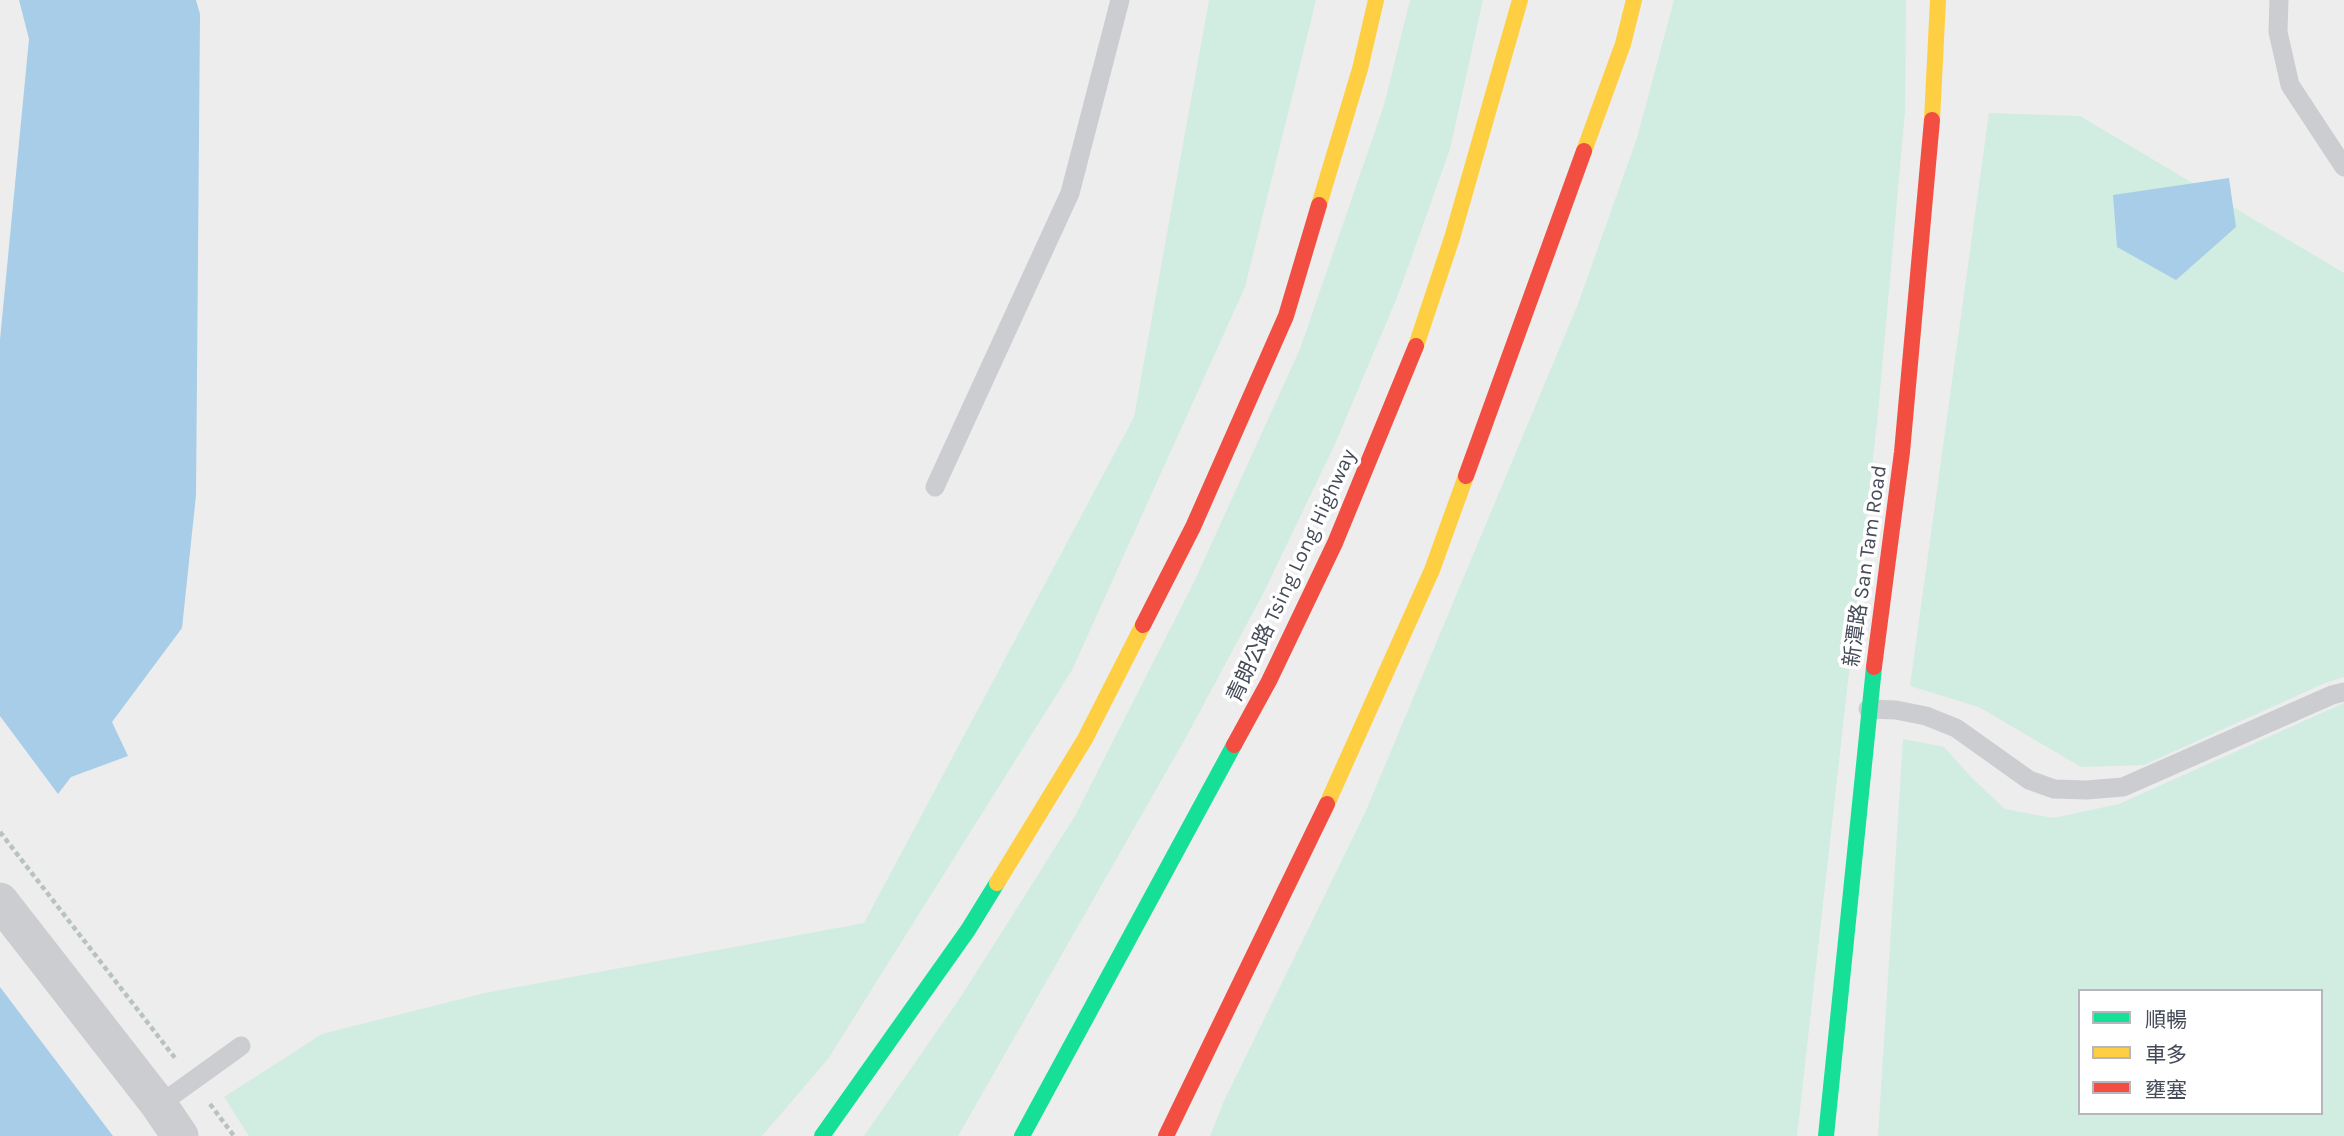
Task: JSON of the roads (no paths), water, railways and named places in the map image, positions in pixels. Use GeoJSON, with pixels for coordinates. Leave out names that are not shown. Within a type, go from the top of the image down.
{"type":"FeatureCollection","features":[{"type":"Feature","properties":{"kind":"main road"},"geometry":{"type":"LineString","coordinates":[[822,1136],[968,930],[1085,739],[1193,527],[1286,316],[1360,69],[1376,0]]}},
{"type":"Feature","properties":{"kind":"main road","name":"青朗公路 Tsing Long Highway"},"geometry":{"type":"LineString","coordinates":[[1022,1136],[1269,681],[1335,543],[1409,366],[1431,302],[1520,0]]}},
{"type":"Feature","properties":{"kind":"main road"},"geometry":{"type":"LineString","coordinates":[[1166,1136],[1328,803],[1432,570],[1618,56],[1634,0]]}},
{"type":"Feature","properties":{"kind":"main road","name":"新潭路 San Tam Road"},"geometry":{"type":"LineString","coordinates":[[1826,1136],[1857,845],[1868,709],[1902,452],[1915,325],[1933,113],[1938,0]]}},
{"type":"Feature","properties":{"kind":"street"},"geometry":{"type":"LineString","coordinates":[[0,901],[159,1105],[180,1136]]}},
{"type":"Feature","properties":{"kind":"lane"},"geometry":{"type":"LineString","coordinates":[[935,486],[1070,192],[1121,0]]}},
{"type":"Feature","properties":{"kind":"lane"},"geometry":{"type":"LineString","coordinates":[[2279,0],[2278,32],[2290,85],[2344,167]]}},
{"type":"Feature","properties":{"kind":"lane"},"geometry":{"type":"LineString","coordinates":[[1868,709],[1896,710],[1936,720],[1956,728],[2029,780],[2054,789],[2087,790],[2123,787],[2344,692]]}},
{"type":"Feature","properties":{"kind":"lane"},"geometry":{"type":"LineString","coordinates":[[159,1105],[241,1046]]}},
{"type":"Feature","properties":{"kind":"water"},"geometry":{"type":"Polygon","coordinates":[[[19,0],[196,0],[200,14],[196,495],[182,628],[112,722],[128,756],[71,777],[58,794],[0,716],[0,340],[29,39],[19,0]]]}},
{"type":"Feature","properties":{"kind":"water"},"geometry":{"type":"Polygon","coordinates":[[[2229,178],[2236,227],[2176,280],[2117,247],[2113,195],[2229,178]]]}},
{"type":"Feature","properties":{"kind":"water"},"geometry":{"type":"Polygon","coordinates":[[[0,987],[113,1136],[0,1136],[0,987]]]}}]}
